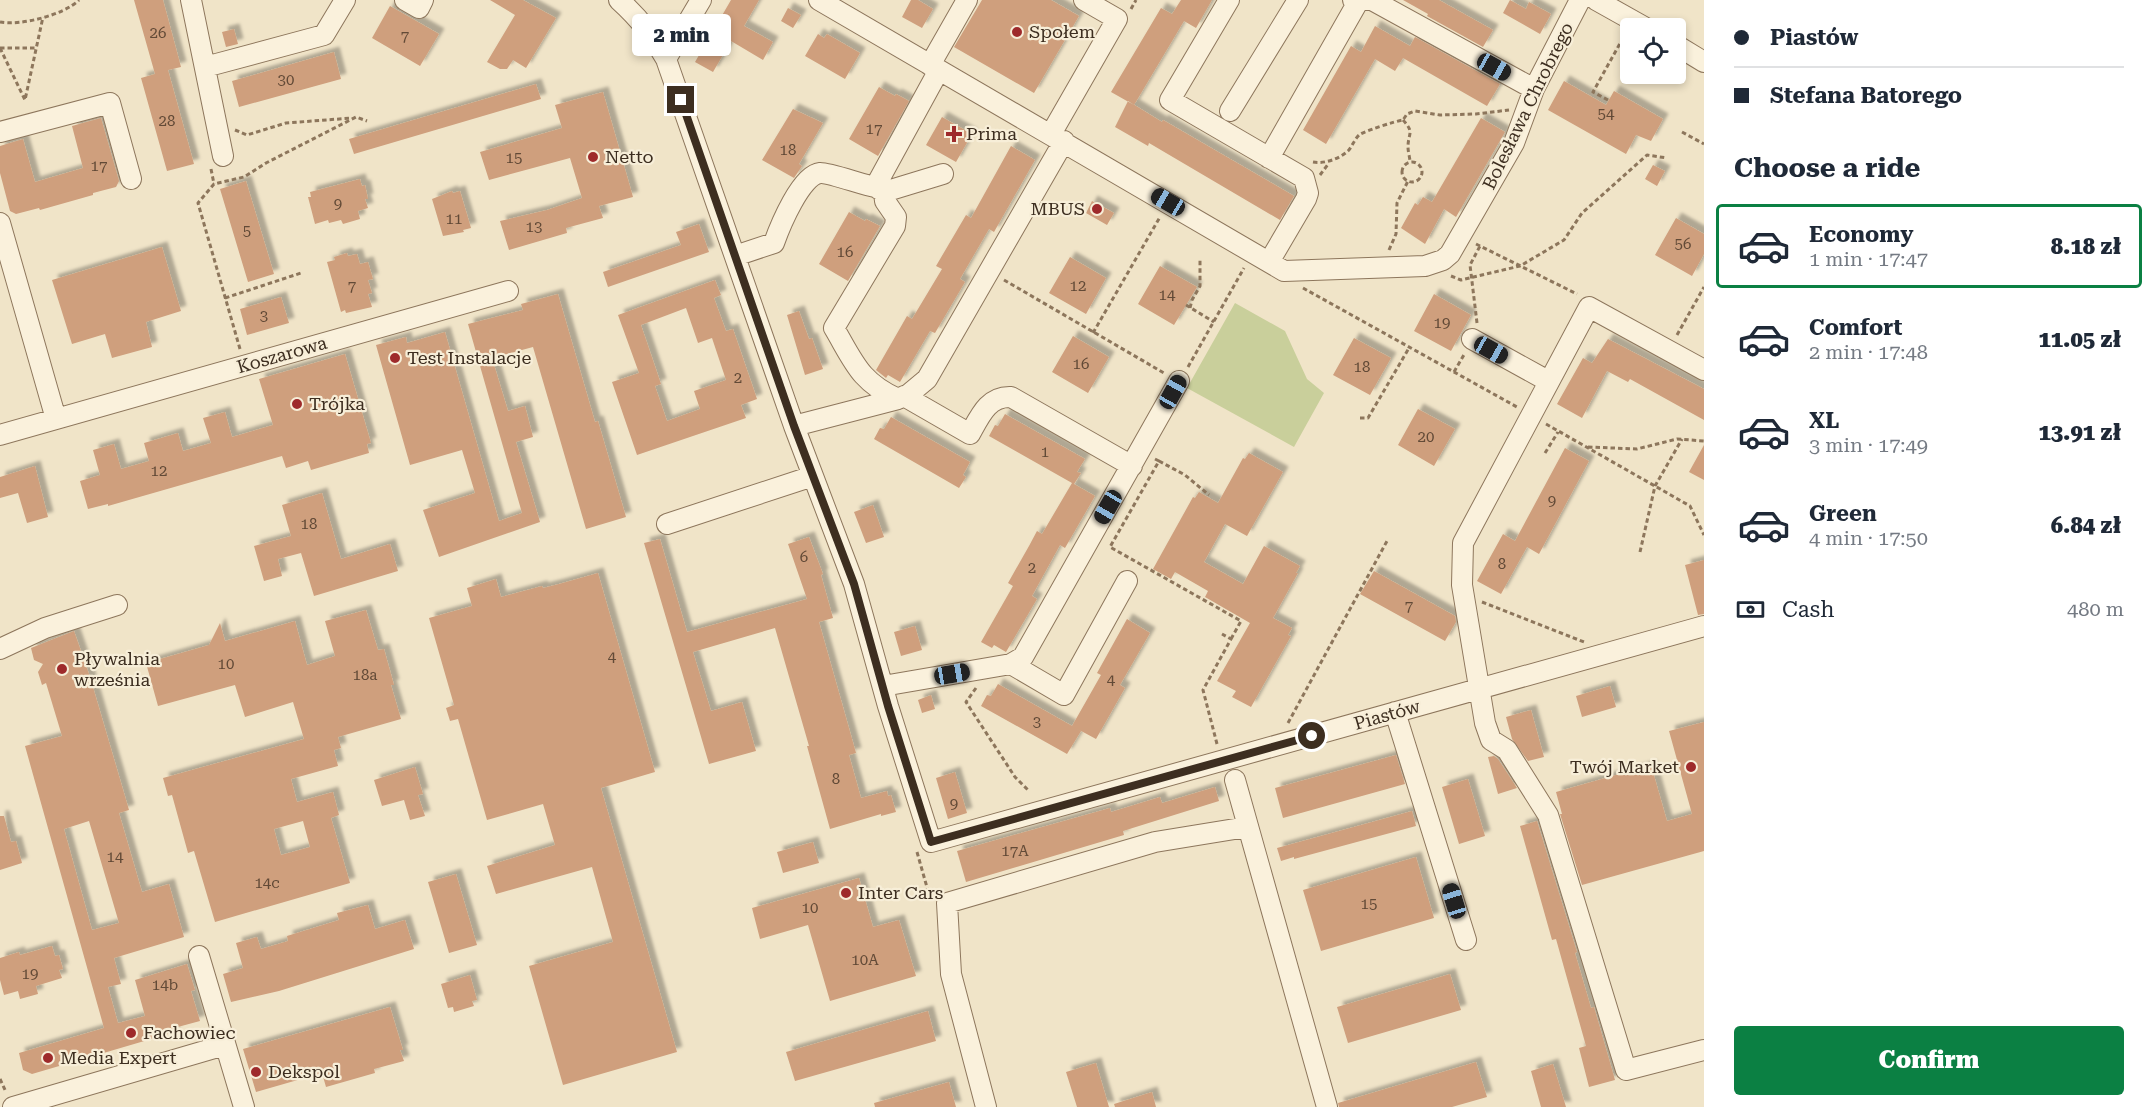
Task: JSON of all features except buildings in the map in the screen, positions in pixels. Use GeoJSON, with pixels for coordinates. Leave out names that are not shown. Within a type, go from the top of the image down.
{"type":"FeatureCollection","features":[{"type":"Feature","properties":{"kind":"street"},"geometry":{"type":"LineString","coordinates":[[191,0],[223,156]]}},
{"type":"Feature","properties":{"kind":"street"},"geometry":{"type":"LineString","coordinates":[[205,67],[324,35],[345,0]]}},
{"type":"Feature","properties":{"kind":"street"},"geometry":{"type":"LineString","coordinates":[[405,0],[419,8],[423,0]]}},
{"type":"Feature","properties":{"kind":"street"},"geometry":{"type":"LineString","coordinates":[[619,0],[640,19],[652,34],[666,59],[794,426],[854,584],[883,686],[991,668],[1018,661],[1027,650],[1179,381]]}},
{"type":"Feature","properties":{"kind":"street"},"geometry":{"type":"LineString","coordinates":[[666,59],[701,0]]}},
{"type":"Feature","properties":{"kind":"street"},"geometry":{"type":"LineString","coordinates":[[819,0],[1269,262],[1306,199],[1308,193],[1304,178],[1170,100],[1229,0]]}},
{"type":"Feature","properties":{"kind":"street"},"geometry":{"type":"LineString","coordinates":[[879,190],[967,0]]}},
{"type":"Feature","properties":{"kind":"street"},"geometry":{"type":"LineString","coordinates":[[794,426],[901,398],[921,385],[933,370],[990,271],[1117,19],[1084,0]]}},
{"type":"Feature","properties":{"kind":"street"},"geometry":{"type":"LineString","coordinates":[[1230,111],[1298,0]]}},
{"type":"Feature","properties":{"kind":"street"},"geometry":{"type":"LineString","coordinates":[[1353,0],[1372,0],[1534,89]]}},
{"type":"Feature","properties":{"kind":"street"},"geometry":{"type":"LineString","coordinates":[[1269,158],[1359,0]]}},
{"type":"Feature","properties":{"kind":"street","name":"Bolesława Chrobrego"},"geometry":{"type":"LineString","coordinates":[[1269,262],[1425,266],[1443,260],[1450,254],[1461,237],[1514,142],[1534,89],[1580,0]]}},
{"type":"Feature","properties":{"kind":"street"},"geometry":{"type":"LineString","coordinates":[[1596,0],[1628,18]]}},
{"type":"Feature","properties":{"kind":"street"},"geometry":{"type":"LineString","coordinates":[[1686,51],[1704,62]]}},
{"type":"Feature","properties":{"kind":"street"},"geometry":{"type":"LineString","coordinates":[[0,132],[110,103],[131,178]]}},
{"type":"Feature","properties":{"kind":"street"},"geometry":{"type":"LineString","coordinates":[[735,256],[774,243],[802,185],[811,176],[821,172],[879,190],[943,174]]}},
{"type":"Feature","properties":{"kind":"street"},"geometry":{"type":"LineString","coordinates":[[879,190],[896,217],[895,226],[834,328],[862,376],[876,387],[970,434],[991,402],[1002,397],[1011,397],[1136,458]]}},
{"type":"Feature","properties":{"kind":"street"},"geometry":{"type":"LineString","coordinates":[[0,223],[56,419]]}},
{"type":"Feature","properties":{"kind":"street","name":"Koszarowa"},"geometry":{"type":"LineString","coordinates":[[0,435],[508,291]]}},
{"type":"Feature","properties":{"kind":"street"},"geometry":{"type":"LineString","coordinates":[[1704,370],[1589,307],[1463,543],[1462,585],[1485,723],[1491,740],[1507,750],[1548,815],[1626,1070],[1704,1050]]}},
{"type":"Feature","properties":{"kind":"street"},"geometry":{"type":"LineString","coordinates":[[1472,339],[1548,381]]}},
{"type":"Feature","properties":{"kind":"street"},"geometry":{"type":"LineString","coordinates":[[667,524],[813,476]]}},
{"type":"Feature","properties":{"kind":"street"},"geometry":{"type":"LineString","coordinates":[[1011,664],[1064,695],[1127,581]]}},
{"type":"Feature","properties":{"kind":"street"},"geometry":{"type":"LineString","coordinates":[[0,649],[45,628],[117,605]]}},
{"type":"Feature","properties":{"kind":"street","name":"Piastów"},"geometry":{"type":"LineString","coordinates":[[883,686],[931,842],[1704,626]]}},
{"type":"Feature","properties":{"kind":"street"},"geometry":{"type":"LineString","coordinates":[[1395,712],[1466,940]]}},
{"type":"Feature","properties":{"kind":"street"},"geometry":{"type":"LineString","coordinates":[[1235,780],[1327,1107]]}},
{"type":"Feature","properties":{"kind":"street"},"geometry":{"type":"LineString","coordinates":[[986,1107],[951,974],[947,903],[1155,842],[1248,827]]}},
{"type":"Feature","properties":{"kind":"street"},"geometry":{"type":"LineString","coordinates":[[199,956],[244,1107]]}},
{"type":"Feature","properties":{"kind":"street"},"geometry":{"type":"LineString","coordinates":[[13,1107],[225,1045]]}},
{"type":"Feature","properties":{"kind":"path"},"geometry":{"type":"LineString","coordinates":[[0,22],[11,24],[43,17],[74,4],[78,0]]}},
{"type":"Feature","properties":{"kind":"path"},"geometry":{"type":"LineString","coordinates":[[36,48],[0,48],[25,100],[43,17]]}},
{"type":"Feature","properties":{"kind":"path"},"geometry":{"type":"LineString","coordinates":[[1608,100],[1593,92],[1620,43]]}},
{"type":"Feature","properties":{"kind":"path"},"geometry":{"type":"LineString","coordinates":[[1330,162],[1347,152],[1360,134],[1403,120],[1407,114],[1415,111],[1440,115],[1512,110],[1509,100]]}},
{"type":"Feature","properties":{"kind":"path"},"geometry":{"type":"LineString","coordinates":[[245,366],[198,203],[214,184],[244,177],[266,163],[356,117]]}},
{"type":"Feature","properties":{"kind":"path"},"geometry":{"type":"LineString","coordinates":[[216,123],[247,135],[286,123],[356,117],[368,121]]}},
{"type":"Feature","properties":{"kind":"path"},"geometry":{"type":"LineString","coordinates":[[1403,120],[1410,127],[1411,135],[1408,145],[1410,162]]}},
{"type":"Feature","properties":{"kind":"path"},"geometry":{"type":"LineString","coordinates":[[1682,132],[1704,144]]}},
{"type":"Feature","properties":{"kind":"path"},"geometry":{"type":"LineString","coordinates":[[1451,276],[1461,280],[1520,266],[1564,240],[1582,213],[1647,155],[1667,158]]}},
{"type":"Feature","properties":{"kind":"path"},"geometry":{"type":"LineString","coordinates":[[1408,181],[1418,180],[1422,175],[1419,166],[1410,162]]}},
{"type":"Feature","properties":{"kind":"path"},"geometry":{"type":"LineString","coordinates":[[1408,181],[1402,171],[1410,162]]}},
{"type":"Feature","properties":{"kind":"path"},"geometry":{"type":"LineString","coordinates":[[1388,252],[1396,234],[1397,203],[1408,181]]}},
{"type":"Feature","properties":{"kind":"path"},"geometry":{"type":"LineString","coordinates":[[1094,333],[1168,202]]}},
{"type":"Feature","properties":{"kind":"path"},"geometry":{"type":"LineString","coordinates":[[1461,237],[1581,296],[1589,307]]}},
{"type":"Feature","properties":{"kind":"path"},"geometry":{"type":"LineString","coordinates":[[1472,339],[1478,328],[1470,265],[1480,246]]}},
{"type":"Feature","properties":{"kind":"path"},"geometry":{"type":"LineString","coordinates":[[1190,308],[1200,286],[1200,258]]}},
{"type":"Feature","properties":{"kind":"path"},"geometry":{"type":"LineString","coordinates":[[990,271],[1179,381],[1214,322],[1269,262]]}},
{"type":"Feature","properties":{"kind":"path"},"geometry":{"type":"LineString","coordinates":[[225,298],[302,273]]}},
{"type":"Feature","properties":{"kind":"path"},"geometry":{"type":"LineString","coordinates":[[1307,279],[1300,286],[1303,289],[1690,506],[1704,535]]}},
{"type":"Feature","properties":{"kind":"path"},"geometry":{"type":"LineString","coordinates":[[1668,351],[1704,287]]}},
{"type":"Feature","properties":{"kind":"path"},"geometry":{"type":"LineString","coordinates":[[1186,305],[1214,322]]}},
{"type":"Feature","properties":{"kind":"path"},"geometry":{"type":"LineString","coordinates":[[1360,418],[1368,418],[1409,348]]}},
{"type":"Feature","properties":{"kind":"path"},"geometry":{"type":"LineString","coordinates":[[1545,453],[1558,431]]}},
{"type":"Feature","properties":{"kind":"path"},"geometry":{"type":"LineString","coordinates":[[1586,447],[1637,449],[1682,439],[1704,441]]}},
{"type":"Feature","properties":{"kind":"path"},"geometry":{"type":"LineString","coordinates":[[1640,552],[1655,486],[1682,439]]}},
{"type":"Feature","properties":{"kind":"path"},"geometry":{"type":"LineString","coordinates":[[1136,458],[1159,461],[1185,475],[1209,495]]}},
{"type":"Feature","properties":{"kind":"path"},"geometry":{"type":"LineString","coordinates":[[1159,461],[1110,547],[1241,621],[1203,690],[1222,762]]}},
{"type":"Feature","properties":{"kind":"path"},"geometry":{"type":"LineString","coordinates":[[1288,723],[1387,541]]}},
{"type":"Feature","properties":{"kind":"path"},"geometry":{"type":"LineString","coordinates":[[1474,599],[1577,638],[1588,646]]}},
{"type":"Feature","properties":{"kind":"path"},"geometry":{"type":"LineString","coordinates":[[1222,634],[1231,639]]}},
{"type":"Feature","properties":{"kind":"path"},"geometry":{"type":"LineString","coordinates":[[991,668],[966,702],[1015,777],[1028,790]]}},
{"type":"Feature","properties":{"kind":"green space"},"geometry":{"type":"Polygon","coordinates":[[[1235,303],[1285,331],[1307,379],[1324,393],[1294,447],[1187,388],[1235,303]]]}},
{"type":"Feature","properties":{"kind":"place","name":"Społem"},"geometry":{"type":"Point","coordinates":[1017,32]}},
{"type":"Feature","properties":{"kind":"place","name":"Prima"},"geometry":{"type":"Point","coordinates":[954,134]}},
{"type":"Feature","properties":{"kind":"place","name":"Netto"},"geometry":{"type":"Point","coordinates":[593,157]}},
{"type":"Feature","properties":{"kind":"place","name":"MBUS"},"geometry":{"type":"Point","coordinates":[1097,209]}},
{"type":"Feature","properties":{"kind":"place","name":"Test Instalacje"},"geometry":{"type":"Point","coordinates":[395,358]}},
{"type":"Feature","properties":{"kind":"place","name":"Trójka"},"geometry":{"type":"Point","coordinates":[297,404]}},
{"type":"Feature","properties":{"kind":"place","name":"Pływalnia września"},"geometry":{"type":"Point","coordinates":[62,669]}},
{"type":"Feature","properties":{"kind":"place","name":"Twój Market"},"geometry":{"type":"Point","coordinates":[1691,767]}},
{"type":"Feature","properties":{"kind":"place","name":"Inter Cars"},"geometry":{"type":"Point","coordinates":[846,893]}},
{"type":"Feature","properties":{"kind":"place","name":"Fachowiec"},"geometry":{"type":"Point","coordinates":[131,1033]}},
{"type":"Feature","properties":{"kind":"place","name":"Media Expert"},"geometry":{"type":"Point","coordinates":[48,1058]}},
{"type":"Feature","properties":{"kind":"place","name":"Dekspol"},"geometry":{"type":"Point","coordinates":[256,1072]}},
{"type":"Feature","properties":{"kind":"route"},"geometry":{"type":"LineString","coordinates":[[681,100],[794,426],[854,584],[888,706],[931,842],[1312,736]]}}]}
